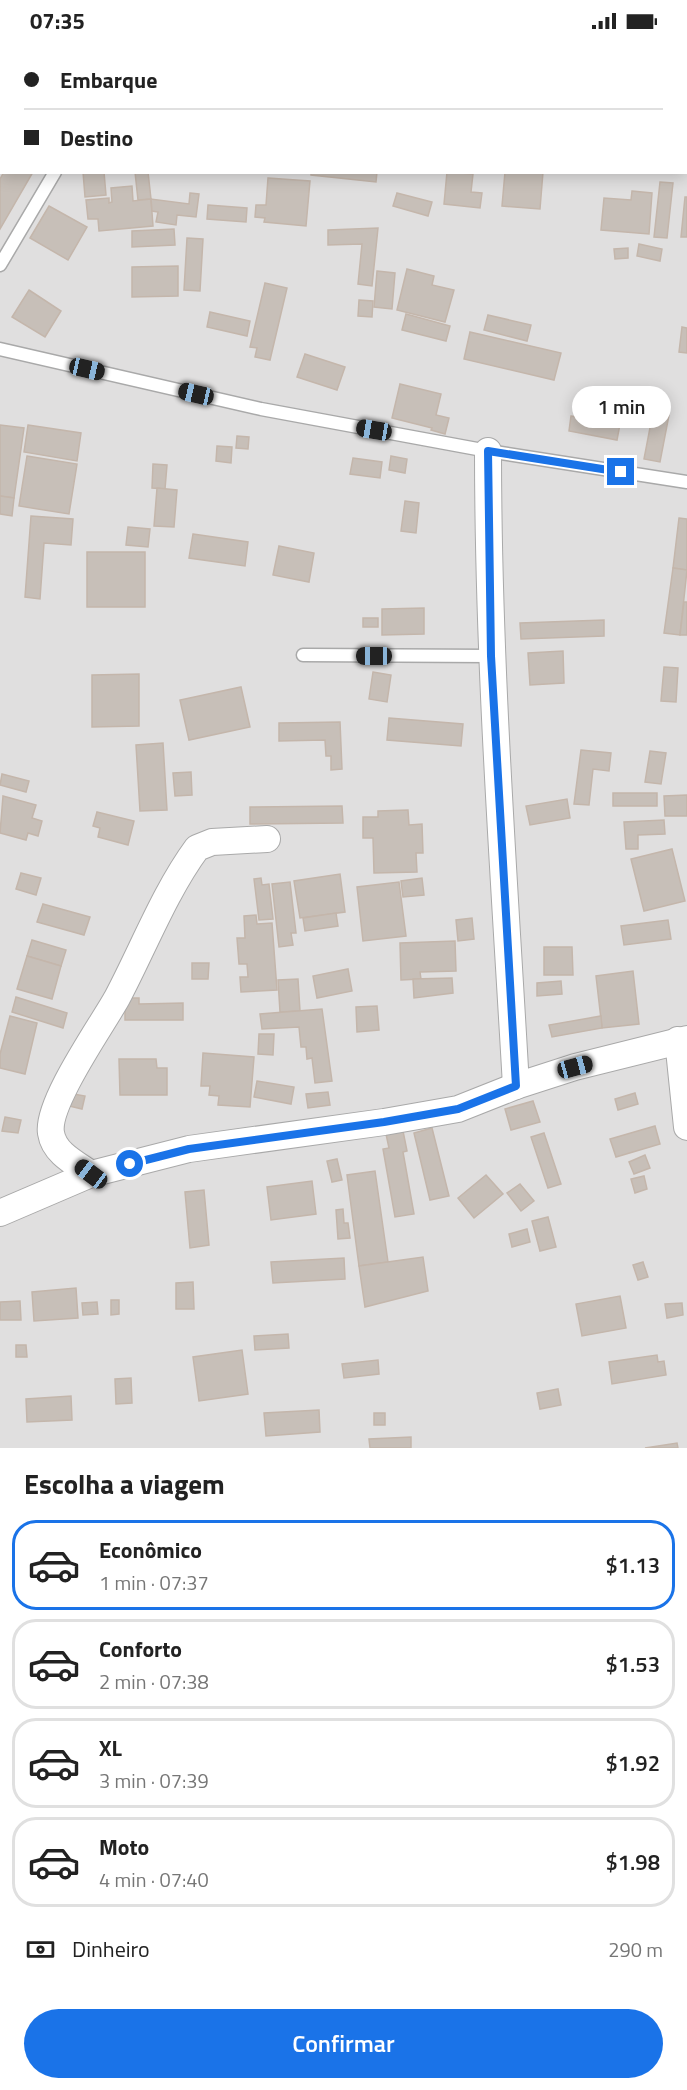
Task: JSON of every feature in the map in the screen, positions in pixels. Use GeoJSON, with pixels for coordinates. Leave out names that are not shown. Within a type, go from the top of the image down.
{"type":"FeatureCollection","features":[{"type":"Feature","properties":{"kind":"street"},"geometry":{"type":"LineString","coordinates":[[488,451],[491,656],[516,1086]]}},
{"type":"Feature","properties":{"kind":"street"},"geometry":{"type":"LineString","coordinates":[[91,1174],[57,1150],[50,1131],[54,1115],[78,1060],[115,1001],[196,848],[212,842],[267,838]]}},
{"type":"Feature","properties":{"kind":"street"},"geometry":{"type":"LineString","coordinates":[[0,1213],[91,1174],[189,1149],[384,1122],[458,1109],[516,1086],[682,1040],[687,1127]]}},
{"type":"Feature","properties":{"kind":"lane"},"geometry":{"type":"LineString","coordinates":[[0,265],[54,174]]}},
{"type":"Feature","properties":{"kind":"lane"},"geometry":{"type":"LineString","coordinates":[[0,349],[261,409],[488,451],[687,482]]}},
{"type":"Feature","properties":{"kind":"lane"},"geometry":{"type":"LineString","coordinates":[[303,655],[491,656]]}},
{"type":"Feature","properties":{"kind":"shaded area"},"geometry":{"type":"Polygon","coordinates":[[[0,174],[687,174],[687,1448],[0,1448],[0,174]]]}},
{"type":"Feature","properties":{"kind":"building"},"geometry":{"type":"Polygon","coordinates":[[[3,174],[32,174],[0,229],[0,179],[3,174]]]}},
{"type":"Feature","properties":{"kind":"building"},"geometry":{"type":"Polygon","coordinates":[[[83,174],[104,174],[106,195],[85,197],[83,174]]]}},
{"type":"Feature","properties":{"kind":"building"},"geometry":{"type":"Polygon","coordinates":[[[135,174],[148,174],[151,199],[138,200],[135,174]]]}},
{"type":"Feature","properties":{"kind":"building"},"geometry":{"type":"Polygon","coordinates":[[[311,174],[377,174],[376,182],[311,174]]]}},
{"type":"Feature","properties":{"kind":"building"},"geometry":{"type":"Polygon","coordinates":[[[447,174],[473,174],[471,192],[482,193],[480,208],[444,204],[447,174]]]}},
{"type":"Feature","properties":{"kind":"building"},"geometry":{"type":"Polygon","coordinates":[[[505,174],[543,174],[540,209],[502,206],[505,174]]]}},
{"type":"Feature","properties":{"kind":"building"},"geometry":{"type":"Polygon","coordinates":[[[268,178],[310,181],[306,226],[264,222],[265,218],[255,217],[256,205],[266,205],[268,178]]]}},
{"type":"Feature","properties":{"kind":"building"},"geometry":{"type":"Polygon","coordinates":[[[660,182],[673,183],[667,238],[654,237],[660,182]]]}},
{"type":"Feature","properties":{"kind":"building"},"geometry":{"type":"Polygon","coordinates":[[[132,186],[133,201],[151,199],[153,226],[99,231],[98,219],[88,219],[86,200],[109,198],[109,203],[112,202],[111,188],[132,186]]]}},
{"type":"Feature","properties":{"kind":"building"},"geometry":{"type":"Polygon","coordinates":[[[632,191],[652,193],[649,234],[601,230],[604,198],[631,200],[632,191]]]}},
{"type":"Feature","properties":{"kind":"building"},"geometry":{"type":"Polygon","coordinates":[[[190,193],[199,194],[196,217],[177,215],[176,225],[156,222],[158,212],[152,211],[151,199],[189,204],[190,193]]]}},
{"type":"Feature","properties":{"kind":"building"},"geometry":{"type":"Polygon","coordinates":[[[397,193],[432,202],[428,216],[393,206],[397,193]]]}},
{"type":"Feature","properties":{"kind":"building"},"geometry":{"type":"Polygon","coordinates":[[[685,197],[687,197],[687,237],[681,237],[685,197]]]}},
{"type":"Feature","properties":{"kind":"building"},"geometry":{"type":"Polygon","coordinates":[[[208,205],[247,208],[246,222],[207,219],[208,205]]]}},
{"type":"Feature","properties":{"kind":"building"},"geometry":{"type":"Polygon","coordinates":[[[49,206],[87,227],[68,260],[30,238],[49,206]]]}},
{"type":"Feature","properties":{"kind":"building"},"geometry":{"type":"Polygon","coordinates":[[[378,228],[372,286],[358,284],[362,244],[328,245],[328,230],[378,228]]]}},
{"type":"Feature","properties":{"kind":"building"},"geometry":{"type":"Polygon","coordinates":[[[174,229],[175,245],[132,247],[132,231],[174,229]]]}},
{"type":"Feature","properties":{"kind":"building"},"geometry":{"type":"Polygon","coordinates":[[[187,238],[203,239],[200,291],[184,290],[187,238]]]}},
{"type":"Feature","properties":{"kind":"building"},"geometry":{"type":"Polygon","coordinates":[[[639,244],[662,249],[660,261],[637,256],[639,244]]]}},
{"type":"Feature","properties":{"kind":"building"},"geometry":{"type":"Polygon","coordinates":[[[628,248],[628,258],[615,259],[614,249],[628,248]]]}},
{"type":"Feature","properties":{"kind":"building"},"geometry":{"type":"Polygon","coordinates":[[[178,266],[178,296],[132,297],[132,267],[178,266]]]}},
{"type":"Feature","properties":{"kind":"building"},"geometry":{"type":"Polygon","coordinates":[[[407,269],[434,276],[432,285],[454,290],[445,322],[397,310],[407,269]]]}},
{"type":"Feature","properties":{"kind":"building"},"geometry":{"type":"Polygon","coordinates":[[[377,271],[395,273],[392,309],[374,307],[377,271]]]}},
{"type":"Feature","properties":{"kind":"building"},"geometry":{"type":"Polygon","coordinates":[[[265,283],[287,288],[270,360],[255,357],[257,348],[250,347],[265,283]]]}},
{"type":"Feature","properties":{"kind":"building"},"geometry":{"type":"Polygon","coordinates":[[[29,290],[61,311],[45,337],[12,317],[29,290]]]}},
{"type":"Feature","properties":{"kind":"building"},"geometry":{"type":"Polygon","coordinates":[[[359,300],[373,301],[372,317],[358,316],[359,300]]]}},
{"type":"Feature","properties":{"kind":"building"},"geometry":{"type":"Polygon","coordinates":[[[210,312],[250,321],[247,336],[207,327],[210,312]]]}},
{"type":"Feature","properties":{"kind":"building"},"geometry":{"type":"Polygon","coordinates":[[[406,314],[450,326],[446,341],[402,330],[406,314]]]}},
{"type":"Feature","properties":{"kind":"building"},"geometry":{"type":"Polygon","coordinates":[[[488,315],[531,325],[527,341],[484,330],[488,315]]]}},
{"type":"Feature","properties":{"kind":"building"},"geometry":{"type":"Polygon","coordinates":[[[682,327],[687,328],[687,353],[679,352],[682,327]]]}},
{"type":"Feature","properties":{"kind":"building"},"geometry":{"type":"Polygon","coordinates":[[[470,332],[561,353],[554,380],[464,359],[470,332]]]}},
{"type":"Feature","properties":{"kind":"building"},"geometry":{"type":"Polygon","coordinates":[[[305,354],[345,367],[337,390],[297,377],[305,354]]]}},
{"type":"Feature","properties":{"kind":"building"},"geometry":{"type":"Polygon","coordinates":[[[400,384],[441,394],[436,415],[449,418],[445,434],[431,430],[432,428],[392,418],[400,384]]]}},
{"type":"Feature","properties":{"kind":"building"},"geometry":{"type":"Polygon","coordinates":[[[653,412],[669,415],[660,462],[644,459],[653,412]]]}},
{"type":"Feature","properties":{"kind":"building"},"geometry":{"type":"Polygon","coordinates":[[[571,416],[620,424],[617,440],[569,431],[571,416]]]}},
{"type":"Feature","properties":{"kind":"building"},"geometry":{"type":"Polygon","coordinates":[[[0,425],[24,428],[14,498],[0,496],[0,425]]]}},
{"type":"Feature","properties":{"kind":"building"},"geometry":{"type":"Polygon","coordinates":[[[28,425],[81,433],[77,461],[24,452],[28,425]]]}},
{"type":"Feature","properties":{"kind":"building"},"geometry":{"type":"Polygon","coordinates":[[[237,436],[249,437],[248,449],[236,448],[237,436]]]}},
{"type":"Feature","properties":{"kind":"building"},"geometry":{"type":"Polygon","coordinates":[[[217,446],[232,447],[231,463],[216,461],[217,446]]]}},
{"type":"Feature","properties":{"kind":"building"},"geometry":{"type":"Polygon","coordinates":[[[27,456],[77,464],[69,514],[19,506],[27,456]]]}},
{"type":"Feature","properties":{"kind":"building"},"geometry":{"type":"Polygon","coordinates":[[[391,456],[407,459],[405,473],[389,470],[391,456]]]}},
{"type":"Feature","properties":{"kind":"building"},"geometry":{"type":"Polygon","coordinates":[[[353,458],[382,462],[380,478],[350,474],[353,458]]]}},
{"type":"Feature","properties":{"kind":"building"},"geometry":{"type":"Polygon","coordinates":[[[153,464],[167,465],[165,489],[152,488],[153,464]]]}},
{"type":"Feature","properties":{"kind":"building"},"geometry":{"type":"Polygon","coordinates":[[[157,488],[177,490],[174,527],[154,526],[157,488]]]}},
{"type":"Feature","properties":{"kind":"building"},"geometry":{"type":"Polygon","coordinates":[[[0,496],[14,498],[12,516],[0,514],[0,496]]]}},
{"type":"Feature","properties":{"kind":"building"},"geometry":{"type":"Polygon","coordinates":[[[405,501],[419,503],[416,533],[401,531],[405,501]]]}},
{"type":"Feature","properties":{"kind":"building"},"geometry":{"type":"Polygon","coordinates":[[[31,516],[73,519],[71,545],[44,543],[40,599],[25,597],[31,516]]]}},
{"type":"Feature","properties":{"kind":"building"},"geometry":{"type":"Polygon","coordinates":[[[679,518],[687,519],[687,570],[673,568],[679,518]]]}},
{"type":"Feature","properties":{"kind":"building"},"geometry":{"type":"Polygon","coordinates":[[[128,527],[150,529],[148,547],[126,545],[128,527]]]}},
{"type":"Feature","properties":{"kind":"building"},"geometry":{"type":"Polygon","coordinates":[[[193,534],[248,542],[245,566],[189,558],[193,534]]]}},
{"type":"Feature","properties":{"kind":"building"},"geometry":{"type":"Polygon","coordinates":[[[279,546],[314,553],[309,582],[273,575],[279,546]]]}},
{"type":"Feature","properties":{"kind":"building"},"geometry":{"type":"Polygon","coordinates":[[[87,552],[145,552],[145,607],[87,607],[87,552]]]}},
{"type":"Feature","properties":{"kind":"building"},"geometry":{"type":"Polygon","coordinates":[[[673,568],[687,570],[680,635],[664,633],[673,568]]]}},
{"type":"Feature","properties":{"kind":"building"},"geometry":{"type":"Polygon","coordinates":[[[684,602],[687,602],[687,635],[680,635],[684,602]]]}},
{"type":"Feature","properties":{"kind":"building"},"geometry":{"type":"Polygon","coordinates":[[[424,608],[424,634],[382,635],[382,609],[424,608]]]}},
{"type":"Feature","properties":{"kind":"building"},"geometry":{"type":"Polygon","coordinates":[[[363,618],[378,618],[378,627],[363,627],[363,618]]]}},
{"type":"Feature","properties":{"kind":"building"},"geometry":{"type":"Polygon","coordinates":[[[604,620],[604,636],[521,639],[520,623],[604,620]]]}},
{"type":"Feature","properties":{"kind":"building"},"geometry":{"type":"Polygon","coordinates":[[[563,651],[564,683],[530,685],[528,653],[563,651]]]}},
{"type":"Feature","properties":{"kind":"building"},"geometry":{"type":"Polygon","coordinates":[[[664,667],[678,668],[676,702],[661,701],[664,667]]]}},
{"type":"Feature","properties":{"kind":"building"},"geometry":{"type":"Polygon","coordinates":[[[373,672],[391,675],[387,702],[369,699],[373,672]]]}},
{"type":"Feature","properties":{"kind":"building"},"geometry":{"type":"Polygon","coordinates":[[[139,674],[139,726],[92,727],[92,675],[139,674]]]}},
{"type":"Feature","properties":{"kind":"building"},"geometry":{"type":"Polygon","coordinates":[[[241,687],[250,727],[189,740],[180,700],[241,687]]]}},
{"type":"Feature","properties":{"kind":"building"},"geometry":{"type":"Polygon","coordinates":[[[389,718],[463,724],[461,746],[387,740],[389,718]]]}},
{"type":"Feature","properties":{"kind":"building"},"geometry":{"type":"Polygon","coordinates":[[[340,722],[342,769],[331,770],[331,756],[326,756],[325,740],[279,741],[279,723],[340,722]]]}},
{"type":"Feature","properties":{"kind":"building"},"geometry":{"type":"Polygon","coordinates":[[[163,743],[167,810],[140,811],[136,745],[163,743]]]}},
{"type":"Feature","properties":{"kind":"building"},"geometry":{"type":"Polygon","coordinates":[[[581,750],[611,753],[609,771],[593,769],[589,805],[574,804],[581,750]]]}},
{"type":"Feature","properties":{"kind":"building"},"geometry":{"type":"Polygon","coordinates":[[[650,751],[666,753],[661,784],[645,782],[650,751]]]}},
{"type":"Feature","properties":{"kind":"building"},"geometry":{"type":"Polygon","coordinates":[[[191,772],[192,795],[175,796],[173,773],[191,772]]]}},
{"type":"Feature","properties":{"kind":"building"},"geometry":{"type":"Polygon","coordinates":[[[2,774],[29,781],[26,792],[0,785],[2,774]]]}},
{"type":"Feature","properties":{"kind":"building"},"geometry":{"type":"Polygon","coordinates":[[[613,793],[657,793],[657,806],[613,806],[613,793]]]}},
{"type":"Feature","properties":{"kind":"building"},"geometry":{"type":"Polygon","coordinates":[[[687,795],[687,816],[665,816],[664,796],[687,795]]]}},
{"type":"Feature","properties":{"kind":"building"},"geometry":{"type":"Polygon","coordinates":[[[3,796],[36,805],[32,818],[42,821],[38,836],[28,833],[26,840],[0,833],[3,796]]]}},
{"type":"Feature","properties":{"kind":"building"},"geometry":{"type":"Polygon","coordinates":[[[567,799],[570,818],[530,825],[526,806],[567,799]]]}},
{"type":"Feature","properties":{"kind":"building"},"geometry":{"type":"Polygon","coordinates":[[[342,806],[343,823],[250,824],[250,807],[342,806]]]}},
{"type":"Feature","properties":{"kind":"building"},"geometry":{"type":"Polygon","coordinates":[[[408,810],[409,825],[422,824],[423,853],[416,853],[417,872],[374,873],[373,838],[363,838],[363,817],[378,817],[378,811],[408,810]]]}},
{"type":"Feature","properties":{"kind":"building"},"geometry":{"type":"Polygon","coordinates":[[[97,812],[134,821],[128,845],[98,837],[100,828],[93,826],[97,812]]]}},
{"type":"Feature","properties":{"kind":"building"},"geometry":{"type":"Polygon","coordinates":[[[664,820],[665,834],[638,835],[638,849],[626,849],[624,822],[664,820]]]}},
{"type":"Feature","properties":{"kind":"building"},"geometry":{"type":"Polygon","coordinates":[[[672,849],[685,901],[644,911],[631,859],[672,849]]]}},
{"type":"Feature","properties":{"kind":"building"},"geometry":{"type":"Polygon","coordinates":[[[21,873],[41,878],[36,895],[16,889],[21,873]]]}},
{"type":"Feature","properties":{"kind":"building"},"geometry":{"type":"Polygon","coordinates":[[[340,874],[345,912],[300,918],[294,881],[340,874]]]}},
{"type":"Feature","properties":{"kind":"building"},"geometry":{"type":"Polygon","coordinates":[[[261,878],[262,885],[269,884],[273,919],[259,920],[254,879],[261,878]]]}},
{"type":"Feature","properties":{"kind":"building"},"geometry":{"type":"Polygon","coordinates":[[[422,878],[424,895],[403,897],[401,881],[422,878]]]}},
{"type":"Feature","properties":{"kind":"building"},"geometry":{"type":"Polygon","coordinates":[[[290,882],[296,933],[291,933],[293,945],[279,947],[272,884],[290,882]]]}},
{"type":"Feature","properties":{"kind":"building"},"geometry":{"type":"Polygon","coordinates":[[[399,882],[406,936],[363,941],[357,887],[399,882]]]}},
{"type":"Feature","properties":{"kind":"building"},"geometry":{"type":"Polygon","coordinates":[[[43,904],[90,917],[84,935],[37,922],[43,904]]]}},
{"type":"Feature","properties":{"kind":"building"},"geometry":{"type":"Polygon","coordinates":[[[336,913],[338,926],[305,931],[303,918],[336,913]]]}},
{"type":"Feature","properties":{"kind":"building"},"geometry":{"type":"Polygon","coordinates":[[[256,915],[257,924],[272,923],[277,990],[241,992],[240,977],[248,977],[247,964],[239,964],[237,938],[245,938],[244,916],[256,915]]]}},
{"type":"Feature","properties":{"kind":"building"},"geometry":{"type":"Polygon","coordinates":[[[472,918],[474,939],[458,941],[456,920],[472,918]]]}},
{"type":"Feature","properties":{"kind":"building"},"geometry":{"type":"Polygon","coordinates":[[[668,920],[671,939],[624,945],[621,926],[668,920]]]}},
{"type":"Feature","properties":{"kind":"building"},"geometry":{"type":"Polygon","coordinates":[[[32,940],[66,950],[61,966],[27,956],[32,940]]]}},
{"type":"Feature","properties":{"kind":"building"},"geometry":{"type":"Polygon","coordinates":[[[455,941],[456,971],[420,972],[421,979],[401,980],[400,943],[455,941]]]}},
{"type":"Feature","properties":{"kind":"building"},"geometry":{"type":"Polygon","coordinates":[[[544,947],[572,947],[573,975],[544,975],[544,947]]]}},
{"type":"Feature","properties":{"kind":"building"},"geometry":{"type":"Polygon","coordinates":[[[27,956],[61,966],[52,999],[17,989],[27,956]]]}},
{"type":"Feature","properties":{"kind":"building"},"geometry":{"type":"Polygon","coordinates":[[[192,963],[209,963],[208,979],[192,979],[192,963]]]}},
{"type":"Feature","properties":{"kind":"building"},"geometry":{"type":"Polygon","coordinates":[[[348,969],[352,991],[317,998],[313,976],[348,969]]]}},
{"type":"Feature","properties":{"kind":"building"},"geometry":{"type":"Polygon","coordinates":[[[633,971],[639,1024],[602,1028],[596,976],[633,971]]]}},
{"type":"Feature","properties":{"kind":"building"},"geometry":{"type":"Polygon","coordinates":[[[452,978],[453,993],[414,998],[413,979],[452,978]]]}},
{"type":"Feature","properties":{"kind":"building"},"geometry":{"type":"Polygon","coordinates":[[[298,979],[300,1011],[280,1012],[278,980],[298,979]]]}},
{"type":"Feature","properties":{"kind":"building"},"geometry":{"type":"Polygon","coordinates":[[[561,981],[562,994],[537,996],[537,983],[561,981]]]}},
{"type":"Feature","properties":{"kind":"building"},"geometry":{"type":"Polygon","coordinates":[[[16,997],[67,1013],[63,1028],[12,1012],[16,997]]]}},
{"type":"Feature","properties":{"kind":"building"},"geometry":{"type":"Polygon","coordinates":[[[125,998],[139,998],[139,1004],[183,1003],[183,1020],[125,1020],[125,998]]]}},
{"type":"Feature","properties":{"kind":"building"},"geometry":{"type":"Polygon","coordinates":[[[377,1006],[379,1030],[357,1032],[356,1007],[377,1006]]]}},
{"type":"Feature","properties":{"kind":"building"},"geometry":{"type":"Polygon","coordinates":[[[322,1009],[332,1081],[315,1083],[312,1058],[307,1059],[306,1047],[301,1047],[299,1027],[262,1029],[260,1014],[322,1009]]]}},
{"type":"Feature","properties":{"kind":"building"},"geometry":{"type":"Polygon","coordinates":[[[10,1016],[37,1023],[25,1074],[0,1068],[0,1054],[10,1016]]]}},
{"type":"Feature","properties":{"kind":"building"},"geometry":{"type":"Polygon","coordinates":[[[601,1016],[602,1028],[552,1037],[549,1025],[601,1016]]]}},
{"type":"Feature","properties":{"kind":"building"},"geometry":{"type":"Polygon","coordinates":[[[259,1034],[274,1034],[273,1055],[258,1054],[259,1034]]]}},
{"type":"Feature","properties":{"kind":"building"},"geometry":{"type":"Polygon","coordinates":[[[203,1053],[254,1057],[250,1107],[218,1105],[219,1096],[209,1095],[210,1086],[201,1086],[203,1053]]]}},
{"type":"Feature","properties":{"kind":"building"},"geometry":{"type":"Polygon","coordinates":[[[119,1059],[156,1059],[157,1068],[167,1068],[167,1095],[120,1095],[119,1059]]]}},
{"type":"Feature","properties":{"kind":"building"},"geometry":{"type":"Polygon","coordinates":[[[257,1081],[294,1087],[291,1104],[254,1097],[257,1081]]]}},
{"type":"Feature","properties":{"kind":"building"},"geometry":{"type":"Polygon","coordinates":[[[328,1092],[330,1105],[308,1108],[306,1094],[328,1092]]]}},
{"type":"Feature","properties":{"kind":"building"},"geometry":{"type":"Polygon","coordinates":[[[68,1093],[85,1096],[82,1109],[65,1105],[68,1093]]]}},
{"type":"Feature","properties":{"kind":"building"},"geometry":{"type":"Polygon","coordinates":[[[635,1093],[638,1104],[618,1110],[615,1099],[635,1093]]]}},
{"type":"Feature","properties":{"kind":"building"},"geometry":{"type":"Polygon","coordinates":[[[533,1101],[540,1122],[511,1130],[505,1109],[533,1101]]]}},
{"type":"Feature","properties":{"kind":"building"},"geometry":{"type":"Polygon","coordinates":[[[5,1117],[21,1120],[18,1133],[2,1131],[5,1117]]]}},
{"type":"Feature","properties":{"kind":"building"},"geometry":{"type":"Polygon","coordinates":[[[655,1126],[660,1144],[616,1157],[610,1139],[655,1126]]]}},
{"type":"Feature","properties":{"kind":"building"},"geometry":{"type":"Polygon","coordinates":[[[432,1128],[449,1196],[430,1200],[414,1133],[432,1128]]]}},
{"type":"Feature","properties":{"kind":"building"},"geometry":{"type":"Polygon","coordinates":[[[403,1131],[407,1151],[403,1152],[414,1214],[395,1217],[383,1149],[389,1148],[386,1134],[403,1131]]]}},
{"type":"Feature","properties":{"kind":"building"},"geometry":{"type":"Polygon","coordinates":[[[544,1133],[561,1184],[548,1188],[531,1137],[544,1133]]]}},
{"type":"Feature","properties":{"kind":"building"},"geometry":{"type":"Polygon","coordinates":[[[645,1155],[650,1168],[634,1174],[629,1162],[645,1155]]]}},
{"type":"Feature","properties":{"kind":"building"},"geometry":{"type":"Polygon","coordinates":[[[337,1159],[342,1180],[332,1182],[327,1161],[337,1159]]]}},
{"type":"Feature","properties":{"kind":"building"},"geometry":{"type":"Polygon","coordinates":[[[375,1171],[388,1262],[359,1266],[347,1175],[375,1171]]]}},
{"type":"Feature","properties":{"kind":"building"},"geometry":{"type":"Polygon","coordinates":[[[486,1175],[503,1194],[474,1218],[458,1198],[486,1175]]]}},
{"type":"Feature","properties":{"kind":"building"},"geometry":{"type":"Polygon","coordinates":[[[644,1176],[647,1189],[635,1193],[631,1179],[644,1176]]]}},
{"type":"Feature","properties":{"kind":"building"},"geometry":{"type":"Polygon","coordinates":[[[312,1181],[316,1214],[271,1220],[267,1187],[312,1181]]]}},
{"type":"Feature","properties":{"kind":"building"},"geometry":{"type":"Polygon","coordinates":[[[520,1184],[534,1201],[521,1211],[507,1193],[520,1184]]]}},
{"type":"Feature","properties":{"kind":"building"},"geometry":{"type":"Polygon","coordinates":[[[204,1190],[209,1245],[190,1248],[185,1192],[204,1190]]]}},
{"type":"Feature","properties":{"kind":"building"},"geometry":{"type":"Polygon","coordinates":[[[343,1209],[344,1223],[348,1223],[350,1238],[338,1239],[336,1210],[343,1209]]]}},
{"type":"Feature","properties":{"kind":"building"},"geometry":{"type":"Polygon","coordinates":[[[548,1217],[556,1247],[540,1251],[532,1221],[548,1217]]]}},
{"type":"Feature","properties":{"kind":"building"},"geometry":{"type":"Polygon","coordinates":[[[527,1229],[530,1242],[512,1247],[509,1234],[527,1229]]]}},
{"type":"Feature","properties":{"kind":"building"},"geometry":{"type":"Polygon","coordinates":[[[423,1257],[428,1291],[365,1307],[359,1266],[423,1257]]]}},
{"type":"Feature","properties":{"kind":"building"},"geometry":{"type":"Polygon","coordinates":[[[344,1258],[345,1279],[273,1283],[271,1262],[344,1258]]]}},
{"type":"Feature","properties":{"kind":"building"},"geometry":{"type":"Polygon","coordinates":[[[643,1262],[648,1277],[638,1280],[633,1265],[643,1262]]]}},
{"type":"Feature","properties":{"kind":"building"},"geometry":{"type":"Polygon","coordinates":[[[193,1282],[194,1309],[176,1309],[176,1283],[193,1282]]]}},
{"type":"Feature","properties":{"kind":"building"},"geometry":{"type":"Polygon","coordinates":[[[76,1288],[78,1318],[34,1321],[32,1292],[76,1288]]]}},
{"type":"Feature","properties":{"kind":"building"},"geometry":{"type":"Polygon","coordinates":[[[620,1296],[626,1328],[582,1336],[576,1304],[620,1296]]]}},
{"type":"Feature","properties":{"kind":"building"},"geometry":{"type":"Polygon","coordinates":[[[111,1300],[119,1300],[119,1314],[111,1315],[111,1300]]]}},
{"type":"Feature","properties":{"kind":"building"},"geometry":{"type":"Polygon","coordinates":[[[20,1301],[21,1320],[0,1320],[0,1302],[20,1301]]]}},
{"type":"Feature","properties":{"kind":"building"},"geometry":{"type":"Polygon","coordinates":[[[97,1302],[98,1314],[83,1315],[82,1303],[97,1302]]]}},
{"type":"Feature","properties":{"kind":"building"},"geometry":{"type":"Polygon","coordinates":[[[682,1303],[683,1315],[667,1318],[665,1304],[682,1303]]]}},
{"type":"Feature","properties":{"kind":"building"},"geometry":{"type":"Polygon","coordinates":[[[288,1334],[289,1348],[255,1350],[254,1336],[288,1334]]]}},
{"type":"Feature","properties":{"kind":"building"},"geometry":{"type":"Polygon","coordinates":[[[16,1345],[26,1345],[27,1357],[16,1357],[16,1345]]]}},
{"type":"Feature","properties":{"kind":"building"},"geometry":{"type":"Polygon","coordinates":[[[242,1350],[248,1394],[199,1401],[193,1357],[242,1350]]]}},
{"type":"Feature","properties":{"kind":"building"},"geometry":{"type":"Polygon","coordinates":[[[657,1355],[658,1362],[664,1361],[666,1375],[612,1384],[609,1362],[657,1355]]]}},
{"type":"Feature","properties":{"kind":"building"},"geometry":{"type":"Polygon","coordinates":[[[378,1360],[379,1374],[344,1378],[342,1364],[378,1360]]]}},
{"type":"Feature","properties":{"kind":"building"},"geometry":{"type":"Polygon","coordinates":[[[131,1378],[132,1403],[116,1404],[115,1379],[131,1378]]]}},
{"type":"Feature","properties":{"kind":"building"},"geometry":{"type":"Polygon","coordinates":[[[558,1389],[561,1405],[540,1409],[537,1393],[558,1389]]]}},
{"type":"Feature","properties":{"kind":"building"},"geometry":{"type":"Polygon","coordinates":[[[71,1396],[72,1420],[27,1422],[26,1399],[71,1396]]]}},
{"type":"Feature","properties":{"kind":"building"},"geometry":{"type":"Polygon","coordinates":[[[319,1410],[320,1432],[266,1436],[264,1413],[319,1410]]]}},
{"type":"Feature","properties":{"kind":"building"},"geometry":{"type":"Polygon","coordinates":[[[374,1413],[385,1413],[385,1425],[374,1425],[374,1413]]]}},
{"type":"Feature","properties":{"kind":"building"},"geometry":{"type":"Polygon","coordinates":[[[411,1437],[411,1448],[370,1448],[369,1439],[411,1437]]]}},
{"type":"Feature","properties":{"kind":"building"},"geometry":{"type":"Polygon","coordinates":[[[677,1443],[678,1448],[645,1448],[677,1443]]]}},
{"type":"Feature","properties":{"kind":"route"},"geometry":{"type":"LineString","coordinates":[[130,1164],[189,1149],[384,1122],[458,1109],[516,1086],[491,656],[488,451],[621,472]]}}]}
